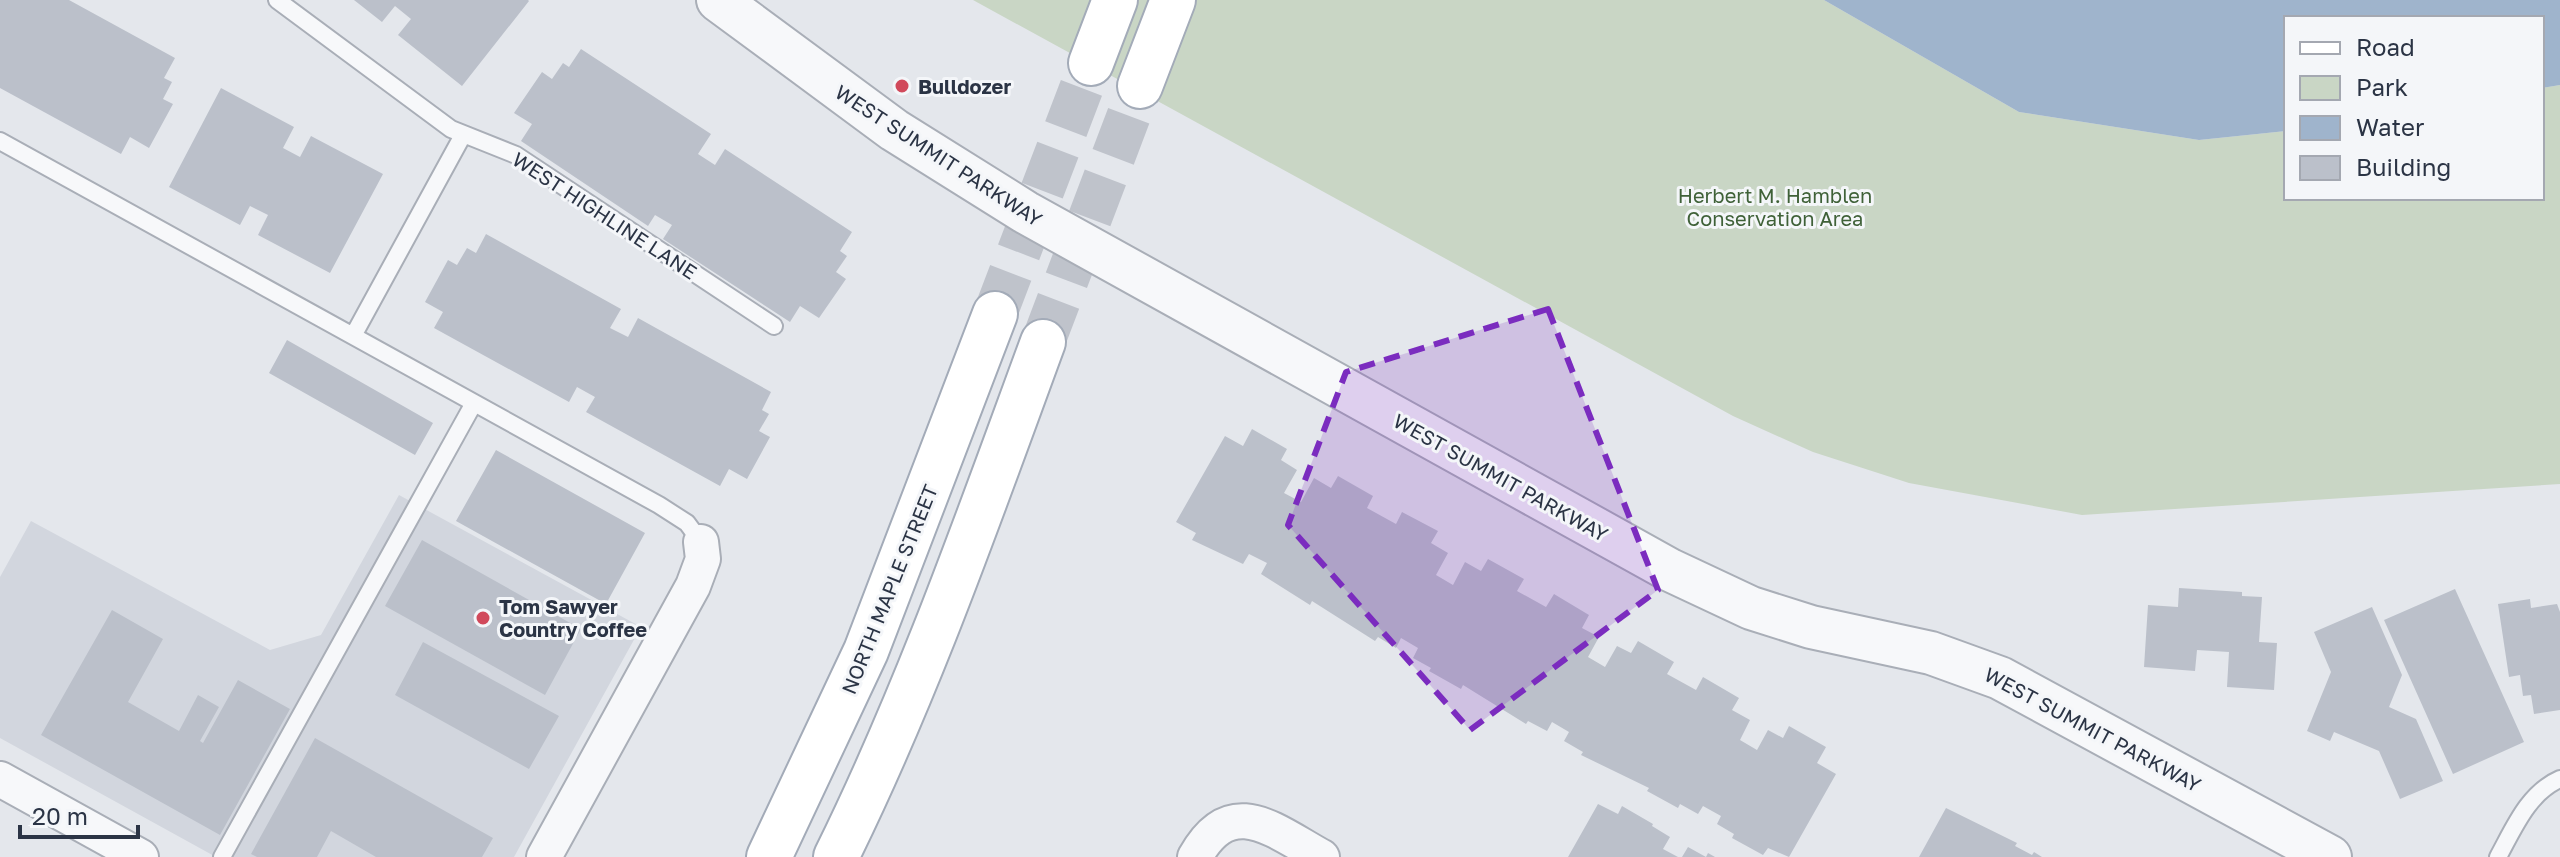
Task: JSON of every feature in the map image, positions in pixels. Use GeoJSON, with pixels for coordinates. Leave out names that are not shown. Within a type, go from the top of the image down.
{"type":"FeatureCollection","features":[{"type":"Feature","properties":{"kind":"main road"},"geometry":{"type":"LineString","coordinates":[[1091,63],[1113,4]]}},
{"type":"Feature","properties":{"kind":"main road"},"geometry":{"type":"LineString","coordinates":[[1140,86],[1167,14]]}},
{"type":"Feature","properties":{"kind":"main road","name":"NORTH MAPLE STREET"},"geometry":{"type":"LineString","coordinates":[[769,857],[866,651],[995,314]]}},
{"type":"Feature","properties":{"kind":"main road"},"geometry":{"type":"LineString","coordinates":[[836,857],[901,716],[1043,342]]}},
{"type":"Feature","properties":{"kind":"street","name":"WEST SUMMIT PARKWAY"},"geometry":{"type":"LineString","coordinates":[[718,0],[894,130],[1000,197],[1242,335],[1670,570],[1751,608],[1811,627],[1931,653],[2000,678],[2330,857]]}},
{"type":"Feature","properties":{"kind":"street"},"geometry":{"type":"LineString","coordinates":[[544,857],[693,586],[703,559],[701,542]]}},
{"type":"Feature","properties":{"kind":"street"},"geometry":{"type":"LineString","coordinates":[[0,779],[141,857]]}},
{"type":"Feature","properties":{"kind":"street"},"geometry":{"type":"LineString","coordinates":[[1195,857],[1211,831],[1229,821],[1258,823],[1322,857]]}},
{"type":"Feature","properties":{"kind":"lane","name":"WEST HIGHLINE LANE"},"geometry":{"type":"LineString","coordinates":[[277,0],[429,114],[463,135],[516,155],[774,326]]}},
{"type":"Feature","properties":{"kind":"lane"},"geometry":{"type":"LineString","coordinates":[[353,336],[463,135]]}},
{"type":"Feature","properties":{"kind":"lane"},"geometry":{"type":"LineString","coordinates":[[0,141],[676,515],[701,542]]}},
{"type":"Feature","properties":{"kind":"lane"},"geometry":{"type":"LineString","coordinates":[[222,857],[474,403]]}},
{"type":"Feature","properties":{"kind":"lane"},"geometry":{"type":"LineString","coordinates":[[2498,857],[2531,802],[2545,787],[2560,779]]}},
{"type":"Feature","properties":{"kind":"highlighted area"},"geometry":{"type":"Polygon","coordinates":[[[1548,309],[1658,590],[1470,730],[1288,525],[1346,372],[1548,309]]]}},
{"type":"Feature","properties":{"kind":"shaded area"},"geometry":{"type":"Polygon","coordinates":[[[399,495],[641,627],[514,857],[216,857],[0,738],[0,577],[31,521],[270,650],[321,635],[399,495]]]}},
{"type":"Feature","properties":{"kind":"green space","name":"Herbert M. Hamblen Conservation Area"},"geometry":{"type":"Polygon","coordinates":[[[973,0],[1824,0],[2019,112],[2199,140],[2284,131],[2284,200],[2544,200],[2544,88],[2560,85],[2560,484],[2082,515],[1909,483],[1813,452],[1733,416],[973,0]]]}},
{"type":"Feature","properties":{"kind":"water"},"geometry":{"type":"Polygon","coordinates":[[[1824,0],[2560,0],[2560,85],[2544,88],[2544,16],[2284,16],[2284,131],[2199,140],[2019,112],[1824,0]]]}},
{"type":"Feature","properties":{"kind":"building"},"geometry":{"type":"Polygon","coordinates":[[[0,0],[69,0],[175,58],[164,78],[172,82],[163,99],[173,104],[149,148],[130,137],[121,154],[0,88],[0,0]]]}},
{"type":"Feature","properties":{"kind":"building"},"geometry":{"type":"Polygon","coordinates":[[[354,0],[529,1],[462,86],[398,35],[411,19],[395,6],[382,22],[354,0]]]}},
{"type":"Feature","properties":{"kind":"building"},"geometry":{"type":"Polygon","coordinates":[[[581,49],[711,134],[698,154],[715,165],[725,149],[852,232],[840,251],[847,256],[836,272],[846,279],[819,318],[800,306],[790,322],[663,239],[672,225],[655,215],[648,226],[521,141],[532,124],[514,113],[542,72],[552,79],[563,63],[569,67],[581,49]]]}},
{"type":"Feature","properties":{"kind":"building"},"geometry":{"type":"Polygon","coordinates":[[[221,88],[294,127],[283,148],[300,157],[311,136],[383,174],[330,273],[258,235],[268,215],[250,206],[240,225],[169,187],[221,88]]]}},
{"type":"Feature","properties":{"kind":"building"},"geometry":{"type":"Polygon","coordinates":[[[486,234],[621,309],[610,328],[628,337],[638,318],[771,392],[762,410],[769,414],[759,431],[770,437],[747,479],[729,469],[720,486],[586,412],[595,397],[577,387],[569,402],[434,328],[443,312],[425,302],[448,260],[457,265],[467,248],[476,253],[486,234]]]}},
{"type":"Feature","properties":{"kind":"building"},"geometry":{"type":"Polygon","coordinates":[[[287,340],[433,423],[415,455],[269,373],[287,340]]]}},
{"type":"Feature","properties":{"kind":"building"},"geometry":{"type":"Polygon","coordinates":[[[1252,429],[1287,449],[1281,460],[1297,470],[1284,493],[1301,502],[1314,478],[1331,488],[1338,476],[1373,496],[1367,508],[1396,524],[1402,512],[1438,531],[1431,543],[1448,553],[1436,575],[1453,585],[1465,562],[1481,571],[1488,559],[1524,579],[1517,591],[1546,607],[1554,594],[1589,615],[1582,628],[1599,637],[1588,657],[1605,667],[1617,646],[1631,653],[1638,641],[1674,662],[1667,674],[1696,690],[1703,677],[1739,698],[1732,710],[1750,720],[1740,740],[1757,750],[1768,730],[1783,738],[1789,726],[1826,747],[1817,763],[1836,774],[1789,857],[1768,848],[1763,855],[1732,838],[1734,834],[1717,824],[1721,816],[1703,806],[1698,814],[1680,804],[1678,808],[1647,791],[1649,788],[1581,755],[1583,752],[1564,741],[1569,732],[1552,722],[1547,731],[1528,721],[1526,724],[1463,685],[1461,689],[1429,671],[1431,668],[1413,658],[1418,648],[1401,638],[1396,648],[1378,637],[1375,641],[1312,601],[1310,605],[1261,574],[1267,563],[1249,554],[1243,564],[1192,540],[1196,533],[1176,522],[1225,436],[1243,446],[1252,429]]]}},
{"type":"Feature","properties":{"kind":"building"},"geometry":{"type":"Polygon","coordinates":[[[496,450],[645,533],[606,604],[456,521],[496,450]]]}},
{"type":"Feature","properties":{"kind":"building","name":"Tom Sawyer Country Coffee"},"geometry":{"type":"Polygon","coordinates":[[[422,540],[581,629],[545,695],[385,606],[422,540]]]}},
{"type":"Feature","properties":{"kind":"building"},"geometry":{"type":"Polygon","coordinates":[[[2179,588],[2242,592],[2242,596],[2262,597],[2259,642],[2277,643],[2274,690],[2227,687],[2229,652],[2197,650],[2195,671],[2144,667],[2148,605],[2178,607],[2179,588]]]}},
{"type":"Feature","properties":{"kind":"building"},"geometry":{"type":"Polygon","coordinates":[[[2455,589],[2524,742],[2453,774],[2384,620],[2455,589]]]}},
{"type":"Feature","properties":{"kind":"building"},"geometry":{"type":"Polygon","coordinates":[[[2530,599],[2531,608],[2557,604],[2560,612],[2560,710],[2534,714],[2531,695],[2523,696],[2520,675],[2509,677],[2498,604],[2530,599]]]}},
{"type":"Feature","properties":{"kind":"building"},"geometry":{"type":"Polygon","coordinates":[[[2372,607],[2402,675],[2389,707],[2416,719],[2443,781],[2400,799],[2379,751],[2334,732],[2330,741],[2307,731],[2331,672],[2314,632],[2372,607]]]}},
{"type":"Feature","properties":{"kind":"building"},"geometry":{"type":"Polygon","coordinates":[[[112,610],[163,639],[128,702],[179,731],[198,695],[219,707],[200,741],[203,743],[238,680],[290,709],[220,835],[41,735],[112,610]]]}},
{"type":"Feature","properties":{"kind":"building"},"geometry":{"type":"Polygon","coordinates":[[[423,642],[559,716],[529,769],[395,695],[423,642]]]}},
{"type":"Feature","properties":{"kind":"building"},"geometry":{"type":"Polygon","coordinates":[[[315,738],[493,838],[482,857],[376,857],[331,831],[317,857],[257,857],[251,854],[315,738]]]}},
{"type":"Feature","properties":{"kind":"building"},"geometry":{"type":"Polygon","coordinates":[[[1598,804],[1618,814],[1622,806],[1653,824],[1670,837],[1663,849],[1678,857],[1568,857],[1598,804]]]}},
{"type":"Feature","properties":{"kind":"building"},"geometry":{"type":"Polygon","coordinates":[[[1946,808],[2017,843],[2015,846],[2032,855],[2034,852],[2042,857],[1919,857],[1946,808]]]}},
{"type":"Feature","properties":{"kind":"building"},"geometry":{"type":"Polygon","coordinates":[[[1688,847],[1706,857],[1682,857],[1688,847]]]}},
{"type":"Feature","properties":{"kind":"tunnel"},"geometry":{"type":"LineString","coordinates":[[995,314],[1091,63]]}},
{"type":"Feature","properties":{"kind":"tunnel"},"geometry":{"type":"LineString","coordinates":[[1043,342],[1140,86]]}},
{"type":"Feature","properties":{"kind":"place","name":"Bulldozer"},"geometry":{"type":"Point","coordinates":[902,86]}},
{"type":"Feature","properties":{"kind":"place","name":"Tom Sawyer Country Coffee"},"geometry":{"type":"Point","coordinates":[483,618]}}]}
